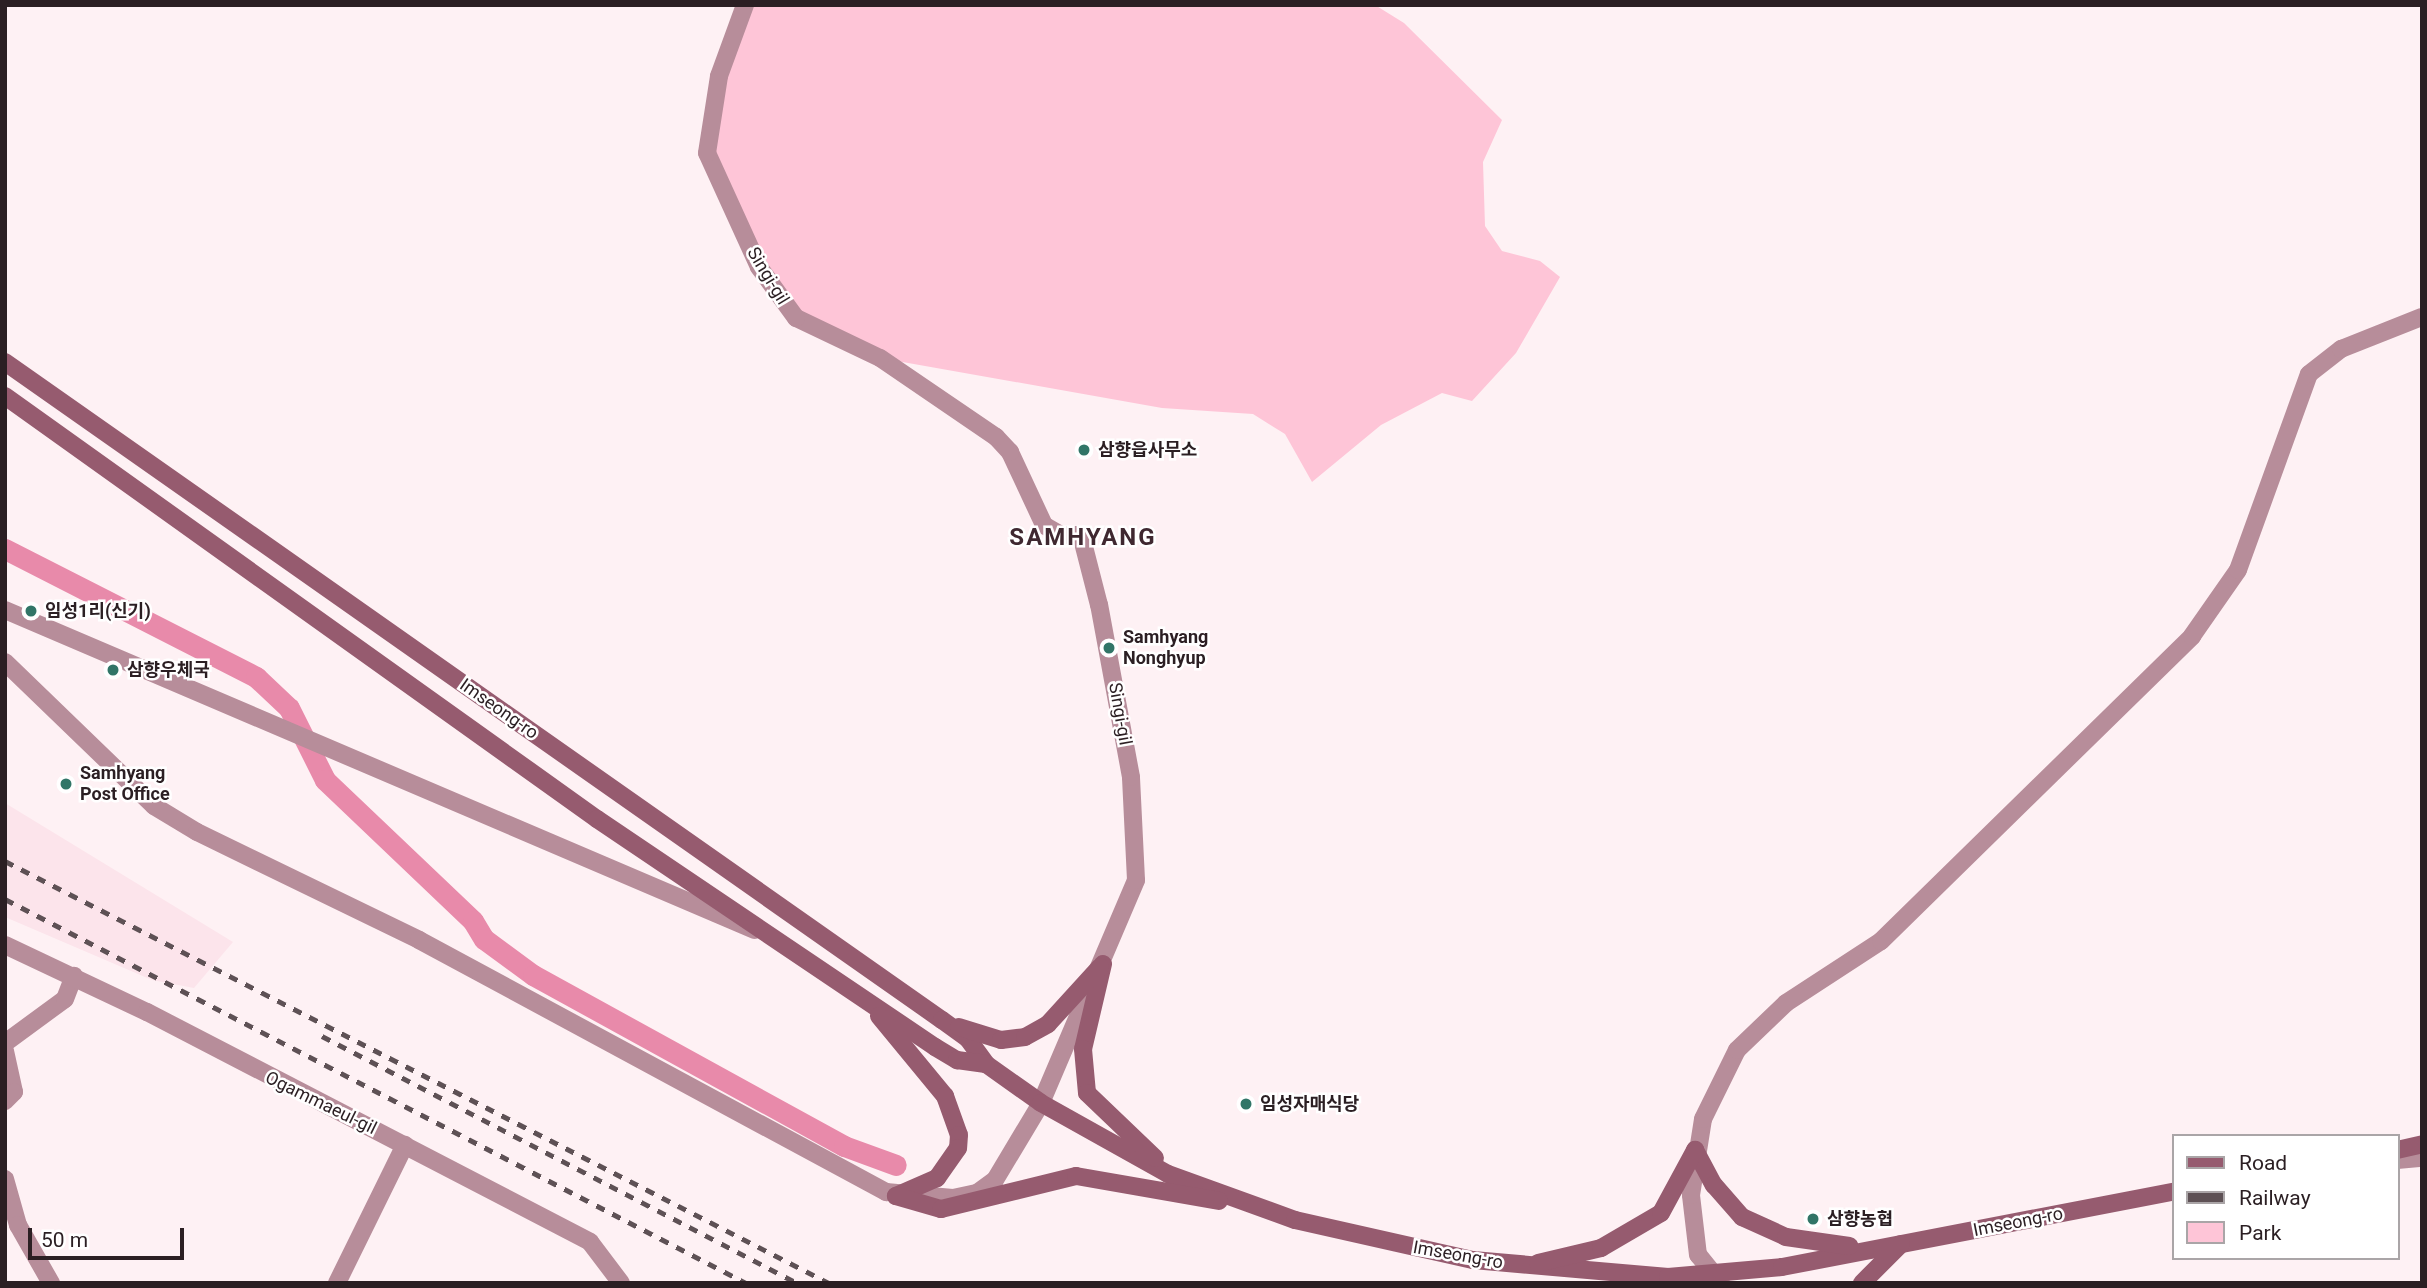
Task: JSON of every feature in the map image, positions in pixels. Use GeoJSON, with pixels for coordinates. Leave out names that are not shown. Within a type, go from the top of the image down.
{"type":"FeatureCollection","features":[{"type":"Feature","properties":{"kind":"main road","name":"Imseong-ro"},"geometry":{"type":"LineString","coordinates":[[5,362],[942,1020],[968,1039],[986,1064],[1041,1103],[1179,1178],[1261,1207],[1372,1239],[1525,1266],[1592,1274],[1716,1279],[2172,1192]]}},
{"type":"Feature","properties":{"kind":"main road","name":"Imseong-ro"},"geometry":{"type":"LineString","coordinates":[[5,396],[597,819],[957,1060],[986,1064]]}},
{"type":"Feature","properties":{"kind":"main road"},"geometry":{"type":"LineString","coordinates":[[942,1020],[1001,1040],[1024,1037],[1048,1024],[1103,964]]}},
{"type":"Feature","properties":{"kind":"main road"},"geometry":{"type":"LineString","coordinates":[[1103,964],[1083,1049],[1087,1093],[1179,1178]]}},
{"type":"Feature","properties":{"kind":"main road"},"geometry":{"type":"LineString","coordinates":[[867,1001],[945,1096],[959,1135],[958,1149],[937,1178],[895,1196]]}},
{"type":"Feature","properties":{"kind":"main road"},"geometry":{"type":"LineString","coordinates":[[2399,1150],[2422,1144]]}},
{"type":"Feature","properties":{"kind":"main road"},"geometry":{"type":"LineString","coordinates":[[1695,1150],[1728,1203],[1764,1230],[1832,1247],[1901,1244]]}},
{"type":"Feature","properties":{"kind":"main road"},"geometry":{"type":"LineString","coordinates":[[1525,1266],[1601,1248],[1634,1231],[1673,1198],[1695,1150]]}},
{"type":"Feature","properties":{"kind":"main road"},"geometry":{"type":"LineString","coordinates":[[895,1196],[941,1209],[1076,1176],[1261,1207]]}},
{"type":"Feature","properties":{"kind":"main road"},"geometry":{"type":"LineString","coordinates":[[1863,1283],[1901,1244]]}},
{"type":"Feature","properties":{"kind":"street","name":"Singi-gil"},"geometry":{"type":"LineString","coordinates":[[745,5],[719,76],[707,153],[760,267],[785,308],[880,358],[996,437],[1010,452],[1044,525],[1061,535],[1081,535],[1122,720],[1138,855],[1130,902],[1041,1103],[1012,1159],[977,1193],[931,1199],[895,1196]]}},
{"type":"Feature","properties":{"kind":"street"},"geometry":{"type":"LineString","coordinates":[[1716,1279],[1692,1233],[1695,1150],[1714,1094],[1752,1032],[1786,1003],[1881,942],[2205,621],[2246,552],[2309,374],[2341,349],[2422,317]]}},
{"type":"Feature","properties":{"kind":"street","name":"Imseong-ro"},"geometry":{"type":"LineString","coordinates":[[5,610],[784,943]]}},
{"type":"Feature","properties":{"kind":"street"},"geometry":{"type":"LineString","coordinates":[[5,662],[154,806],[186,826],[419,940],[895,1196]]}},
{"type":"Feature","properties":{"kind":"street","name":"Ogammaeul-gil"},"geometry":{"type":"LineString","coordinates":[[5,945],[74,976],[590,1242],[621,1283]]}},
{"type":"Feature","properties":{"kind":"street"},"geometry":{"type":"LineString","coordinates":[[5,1043],[65,999],[74,976]]}},
{"type":"Feature","properties":{"kind":"street"},"geometry":{"type":"LineString","coordinates":[[5,1051],[14,1093],[5,1101]]}},
{"type":"Feature","properties":{"kind":"street"},"geometry":{"type":"LineString","coordinates":[[337,1283],[405,1145]]}},
{"type":"Feature","properties":{"kind":"street"},"geometry":{"type":"LineString","coordinates":[[2399,1160],[2422,1158]]}},
{"type":"Feature","properties":{"kind":"street"},"geometry":{"type":"LineString","coordinates":[[5,1179],[18,1225],[51,1283]]}},
{"type":"Feature","properties":{"kind":"shaded area"},"geometry":{"type":"Polygon","coordinates":[[[5,803],[233,942],[194,988],[152,980],[5,917],[5,803]]]}},
{"type":"Feature","properties":{"kind":"green space"},"geometry":{"type":"Polygon","coordinates":[[[745,5],[1375,5],[1404,23],[1502,120],[1483,162],[1485,226],[1502,251],[1540,261],[1560,277],[1516,353],[1472,401],[1442,393],[1381,425],[1312,482],[1285,434],[1253,414],[1162,408],[880,358],[796,318],[707,153],[745,5]]]}},
{"type":"Feature","properties":{"kind":"waterway"},"geometry":{"type":"LineString","coordinates":[[5,549],[256,677],[289,708],[325,780],[473,921],[484,939],[533,975],[844,1146],[896,1165]]}},
{"type":"Feature","properties":{"kind":"railway"},"geometry":{"type":"LineString","coordinates":[[5,861],[829,1283]]}},
{"type":"Feature","properties":{"kind":"railway"},"geometry":{"type":"LineString","coordinates":[[5,899],[746,1283]]}},
{"type":"Feature","properties":{"kind":"railway"},"geometry":{"type":"LineString","coordinates":[[322,1036],[797,1283]]}},
{"type":"Feature","properties":{"kind":"place","name":"삼향읍사무소"},"geometry":{"type":"Point","coordinates":[1084,450]}},
{"type":"Feature","properties":{"kind":"place","name":"임성1리(신기)"},"geometry":{"type":"Point","coordinates":[31,611]}},
{"type":"Feature","properties":{"kind":"place","name":"Samhyang Nonghyup"},"geometry":{"type":"Point","coordinates":[1109,648]}},
{"type":"Feature","properties":{"kind":"place","name":"삼향우체국"},"geometry":{"type":"Point","coordinates":[113,670]}},
{"type":"Feature","properties":{"kind":"place","name":"Samhyang Post Office"},"geometry":{"type":"Point","coordinates":[66,784]}},
{"type":"Feature","properties":{"kind":"place","name":"임성자매식당"},"geometry":{"type":"Point","coordinates":[1246,1104]}},
{"type":"Feature","properties":{"kind":"place","name":"삼향농협"},"geometry":{"type":"Point","coordinates":[1813,1219]}},
{"type":"Feature","properties":{"kind":"district","name":"SAMHYANG"},"geometry":{"type":"Point","coordinates":[1083,538]}}]}
